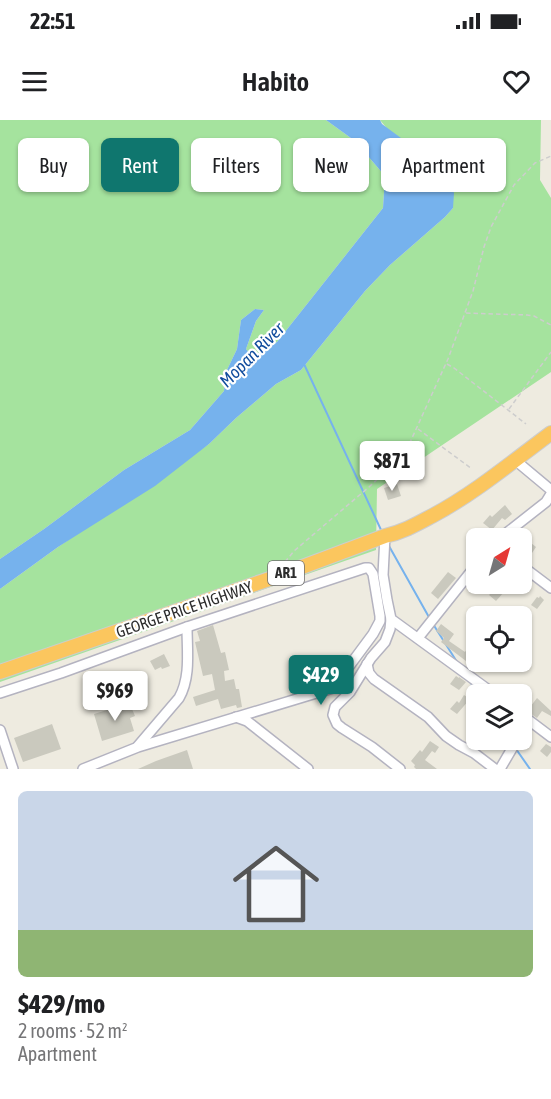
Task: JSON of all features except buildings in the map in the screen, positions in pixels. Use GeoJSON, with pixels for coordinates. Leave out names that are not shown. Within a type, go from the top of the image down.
{"type":"FeatureCollection","features":[{"type":"Feature","properties":{"kind":"highway","name":"GEORGE PRICE HIGHWAY"},"geometry":{"type":"LineString","coordinates":[[0,672],[278,576],[385,536],[402,532],[452,506],[480,488],[551,433]]}},
{"type":"Feature","properties":{"kind":"street"},"geometry":{"type":"LineString","coordinates":[[513,528],[550,498],[515,460]]}},
{"type":"Feature","properties":{"kind":"street"},"geometry":{"type":"LineString","coordinates":[[385,536],[383,575],[392,618],[390,629],[385,642],[367,664],[354,687],[335,707],[333,715],[334,720],[342,728],[372,747],[400,769]]}},
{"type":"Feature","properties":{"kind":"street"},"geometry":{"type":"LineString","coordinates":[[0,693],[187,627],[369,568],[373,574],[380,621],[333,688],[138,747],[83,769]]}},
{"type":"Feature","properties":{"kind":"street"},"geometry":{"type":"LineString","coordinates":[[532,574],[551,588]]}},
{"type":"Feature","properties":{"kind":"street"},"geometry":{"type":"LineString","coordinates":[[418,638],[466,578]]}},
{"type":"Feature","properties":{"kind":"street"},"geometry":{"type":"LineString","coordinates":[[392,618],[480,684]]}},
{"type":"Feature","properties":{"kind":"street"},"geometry":{"type":"LineString","coordinates":[[138,747],[183,691],[186,682],[187,627]]}},
{"type":"Feature","properties":{"kind":"street"},"geometry":{"type":"LineString","coordinates":[[367,664],[369,673],[374,679],[428,717],[446,736],[495,769]]}},
{"type":"Feature","properties":{"kind":"street"},"geometry":{"type":"LineString","coordinates":[[236,717],[247,721],[308,769]]}},
{"type":"Feature","properties":{"kind":"street"},"geometry":{"type":"LineString","coordinates":[[532,723],[551,737]]}},
{"type":"Feature","properties":{"kind":"street"},"geometry":{"type":"LineString","coordinates":[[0,730],[13,769]]}},
{"type":"Feature","properties":{"kind":"street"},"geometry":{"type":"LineString","coordinates":[[500,769],[511,750]]}},
{"type":"Feature","properties":{"kind":"path"},"geometry":{"type":"LineString","coordinates":[[278,576],[288,557],[294,551],[369,487],[400,458],[407,448],[446,364],[473,291],[491,226],[514,185],[535,164],[551,156]]}},
{"type":"Feature","properties":{"kind":"path"},"geometry":{"type":"LineString","coordinates":[[465,313],[527,315],[551,325]]}},
{"type":"Feature","properties":{"kind":"path"},"geometry":{"type":"LineString","coordinates":[[508,410],[551,352]]}},
{"type":"Feature","properties":{"kind":"path"},"geometry":{"type":"LineString","coordinates":[[446,364],[526,424]]}},
{"type":"Feature","properties":{"kind":"path"},"geometry":{"type":"LineString","coordinates":[[417,428],[472,469]]}},
{"type":"Feature","properties":{"kind":"green space"},"geometry":{"type":"Polygon","coordinates":[[[0,120],[326,120],[351,138],[293,138],[293,192],[369,192],[369,157],[381,171],[381,192],[384,192],[383,208],[277,342],[253,358],[246,349],[256,321],[264,310],[255,309],[241,320],[237,349],[226,372],[224,391],[190,430],[124,470],[0,559],[0,120]]]}},
{"type":"Feature","properties":{"kind":"green space"},"geometry":{"type":"Polygon","coordinates":[[[380,120],[541,120],[540,180],[551,198],[551,372],[377,489],[376,550],[0,682],[0,589],[209,444],[276,384],[301,370],[365,291],[453,208],[440,192],[506,192],[506,138],[395,138],[380,120]]]}},
{"type":"Feature","properties":{"kind":"water"},"geometry":{"type":"Polygon","coordinates":[[[326,120],[380,120],[401,138],[381,138],[381,171],[369,157],[369,138],[351,138],[326,120]]]}},
{"type":"Feature","properties":{"kind":"water"},"geometry":{"type":"Polygon","coordinates":[[[384,192],[454,193],[453,208],[365,291],[301,370],[276,384],[209,444],[155,486],[58,547],[0,589],[0,559],[124,470],[190,430],[224,391],[226,372],[237,349],[241,320],[255,309],[264,310],[256,321],[246,349],[253,358],[277,342],[383,208],[384,192]]]}},
{"type":"Feature","properties":{"kind":"waterway"},"geometry":{"type":"LineString","coordinates":[[304,364],[382,532]]}},
{"type":"Feature","properties":{"kind":"waterway"},"geometry":{"type":"LineString","coordinates":[[389,546],[430,619]]}},
{"type":"Feature","properties":{"kind":"waterway"},"geometry":{"type":"LineString","coordinates":[[433,624],[457,662]]}},
{"type":"Feature","properties":{"kind":"waterway"},"geometry":{"type":"LineString","coordinates":[[517,750],[530,769]]}},
{"type":"Feature","properties":{"kind":"water label","name":"Mopan River"},"geometry":{"type":"Point","coordinates":[252,355]}}]}
